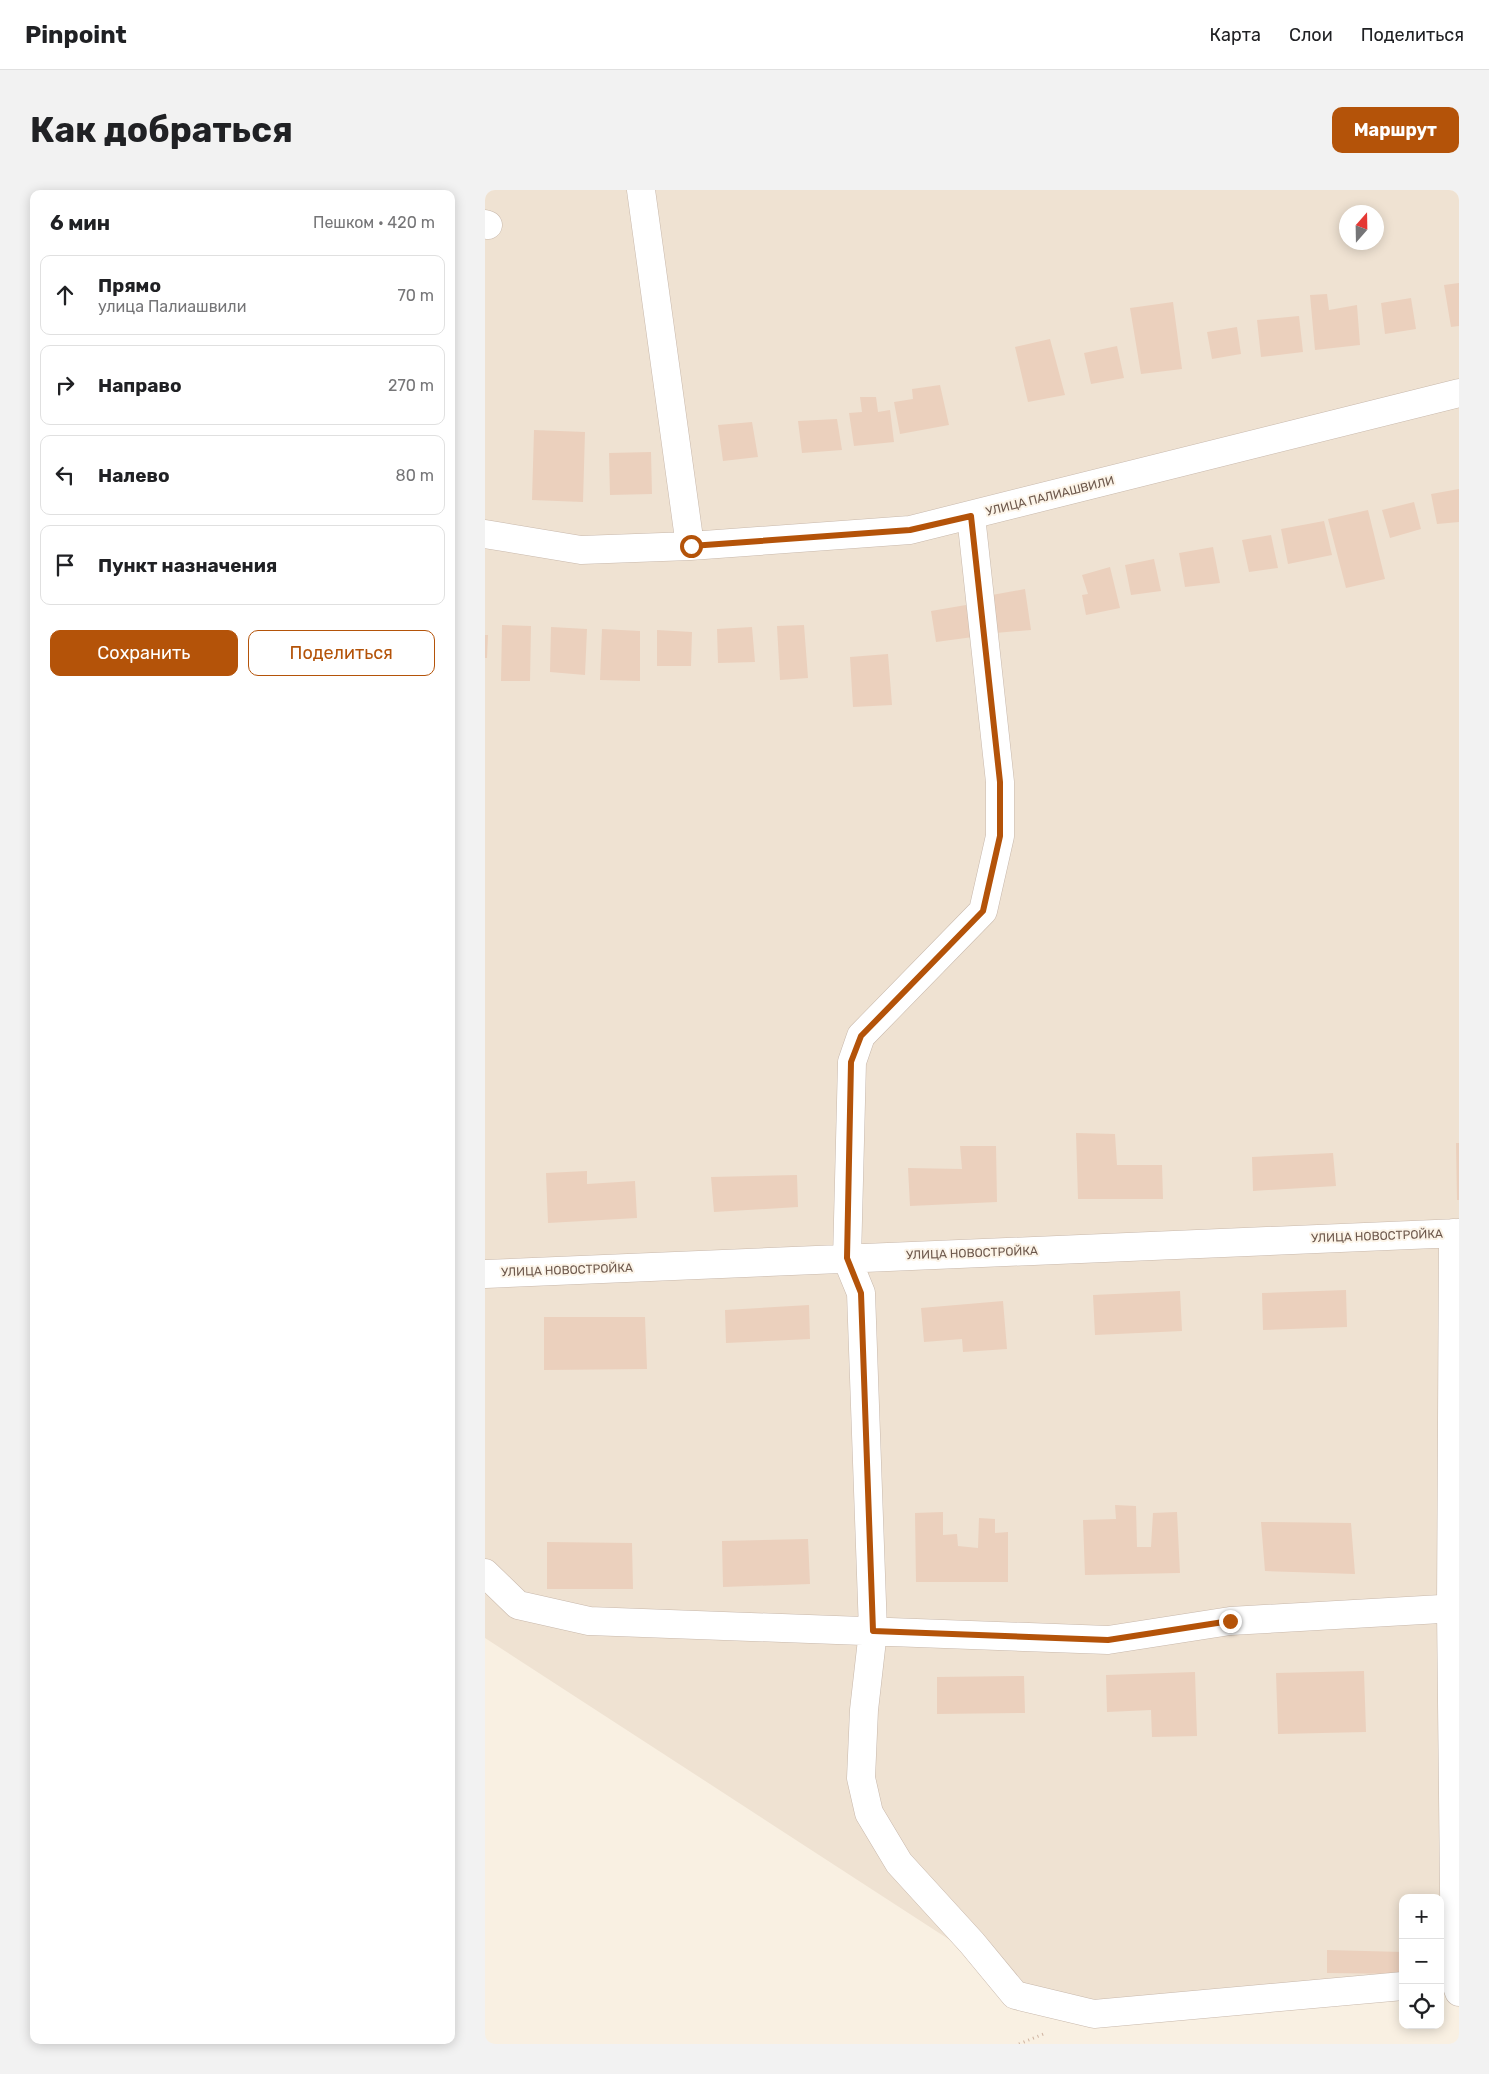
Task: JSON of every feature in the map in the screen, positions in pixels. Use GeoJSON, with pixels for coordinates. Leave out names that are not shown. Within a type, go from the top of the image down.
{"type":"FeatureCollection","features":[{"type":"Feature","properties":{"kind":"street"},"geometry":{"type":"LineString","coordinates":[[641,190],[691,546]]}},
{"type":"Feature","properties":{"kind":"street","name":"УЛИЦА ПАЛИАШВИЛИ"},"geometry":{"type":"LineString","coordinates":[[485,534],[581,550],[691,546],[910,530],[1459,393]]}},
{"type":"Feature","properties":{"kind":"street"},"geometry":{"type":"LineString","coordinates":[[971,516],[1000,782],[1000,836],[983,911],[861,1036],[851,1062],[847,1258],[861,1293],[873,1631],[864,1710],[861,1778],[869,1813],[899,1863],[972,1943],[1015,1995],[1094,2014],[1399,1986]]}},
{"type":"Feature","properties":{"kind":"street"},"geometry":{"type":"LineString","coordinates":[[1452,1985],[1456,1233]]}},
{"type":"Feature","properties":{"kind":"street","name":"УЛИЦА НОВОСТРОЙКА"},"geometry":{"type":"LineString","coordinates":[[485,1274],[1456,1233]]}},
{"type":"Feature","properties":{"kind":"street"},"geometry":{"type":"LineString","coordinates":[[485,1573],[518,1605],[589,1621],[1108,1640],[1230,1621],[1455,1608]]}},
{"type":"Feature","properties":{"kind":"shaded area"},"geometry":{"type":"Polygon","coordinates":[[[485,190],[1459,190],[1459,1976],[1444,1978],[1444,1894],[1399,1894],[1399,1982],[1064,2014],[485,1638],[485,190]]]}},
{"type":"Feature","properties":{"kind":"building"},"geometry":{"type":"Polygon","coordinates":[[[1459,283],[1459,326],[1451,327],[1444,285],[1459,283]]]}},
{"type":"Feature","properties":{"kind":"building"},"geometry":{"type":"Polygon","coordinates":[[[1327,294],[1329,310],[1357,305],[1360,345],[1315,350],[1310,295],[1327,294]]]}},
{"type":"Feature","properties":{"kind":"building"},"geometry":{"type":"Polygon","coordinates":[[[1411,298],[1416,329],[1385,334],[1381,303],[1411,298]]]}},
{"type":"Feature","properties":{"kind":"building"},"geometry":{"type":"Polygon","coordinates":[[[1173,302],[1182,369],[1141,374],[1130,308],[1173,302]]]}},
{"type":"Feature","properties":{"kind":"building"},"geometry":{"type":"Polygon","coordinates":[[[1299,316],[1303,352],[1261,357],[1257,320],[1299,316]]]}},
{"type":"Feature","properties":{"kind":"building"},"geometry":{"type":"Polygon","coordinates":[[[1237,327],[1241,354],[1212,359],[1207,332],[1237,327]]]}},
{"type":"Feature","properties":{"kind":"building"},"geometry":{"type":"Polygon","coordinates":[[[1050,339],[1065,395],[1028,402],[1015,347],[1050,339]]]}},
{"type":"Feature","properties":{"kind":"building"},"geometry":{"type":"Polygon","coordinates":[[[1117,346],[1124,378],[1091,384],[1084,353],[1117,346]]]}},
{"type":"Feature","properties":{"kind":"building"},"geometry":{"type":"Polygon","coordinates":[[[940,385],[949,425],[900,434],[894,402],[913,399],[912,389],[940,385]]]}},
{"type":"Feature","properties":{"kind":"building"},"geometry":{"type":"Polygon","coordinates":[[[860,397],[876,397],[878,412],[890,410],[894,442],[854,446],[849,413],[862,412],[860,397]]]}},
{"type":"Feature","properties":{"kind":"building"},"geometry":{"type":"Polygon","coordinates":[[[837,419],[842,450],[802,453],[798,421],[837,419]]]}},
{"type":"Feature","properties":{"kind":"building"},"geometry":{"type":"Polygon","coordinates":[[[752,422],[758,457],[723,461],[718,425],[752,422]]]}},
{"type":"Feature","properties":{"kind":"building"},"geometry":{"type":"Polygon","coordinates":[[[534,430],[585,432],[583,502],[532,500],[534,430]]]}},
{"type":"Feature","properties":{"kind":"building"},"geometry":{"type":"Polygon","coordinates":[[[651,452],[652,494],[610,495],[609,453],[651,452]]]}},
{"type":"Feature","properties":{"kind":"building"},"geometry":{"type":"Polygon","coordinates":[[[1459,489],[1459,522],[1437,524],[1431,494],[1459,489]]]}},
{"type":"Feature","properties":{"kind":"building"},"geometry":{"type":"Polygon","coordinates":[[[1414,502],[1421,529],[1390,538],[1382,510],[1414,502]]]}},
{"type":"Feature","properties":{"kind":"building"},"geometry":{"type":"Polygon","coordinates":[[[1368,510],[1385,579],[1346,588],[1328,519],[1368,510]]]}},
{"type":"Feature","properties":{"kind":"building"},"geometry":{"type":"Polygon","coordinates":[[[1324,521],[1332,555],[1288,564],[1281,529],[1324,521]]]}},
{"type":"Feature","properties":{"kind":"building"},"geometry":{"type":"Polygon","coordinates":[[[1271,535],[1278,568],[1249,572],[1242,540],[1271,535]]]}},
{"type":"Feature","properties":{"kind":"building"},"geometry":{"type":"Polygon","coordinates":[[[1213,547],[1220,583],[1185,587],[1179,553],[1213,547]]]}},
{"type":"Feature","properties":{"kind":"building"},"geometry":{"type":"Polygon","coordinates":[[[1154,559],[1161,591],[1131,595],[1125,565],[1154,559]]]}},
{"type":"Feature","properties":{"kind":"building"},"geometry":{"type":"Polygon","coordinates":[[[1110,567],[1120,608],[1086,615],[1082,595],[1088,594],[1082,575],[1110,567]]]}},
{"type":"Feature","properties":{"kind":"building"},"geometry":{"type":"Polygon","coordinates":[[[1025,589],[1031,630],[995,633],[992,595],[1025,589]]]}},
{"type":"Feature","properties":{"kind":"building"},"geometry":{"type":"Polygon","coordinates":[[[966,605],[973,637],[936,642],[931,611],[966,605]]]}},
{"type":"Feature","properties":{"kind":"building"},"geometry":{"type":"Polygon","coordinates":[[[502,625],[531,626],[530,681],[501,681],[502,625]]]}},
{"type":"Feature","properties":{"kind":"building"},"geometry":{"type":"Polygon","coordinates":[[[804,625],[808,678],[780,680],[777,626],[804,625]]]}},
{"type":"Feature","properties":{"kind":"building"},"geometry":{"type":"Polygon","coordinates":[[[551,627],[587,629],[585,675],[550,672],[551,627]]]}},
{"type":"Feature","properties":{"kind":"building"},"geometry":{"type":"Polygon","coordinates":[[[752,627],[755,662],[718,663],[717,629],[752,627]]]}},
{"type":"Feature","properties":{"kind":"building"},"geometry":{"type":"Polygon","coordinates":[[[602,629],[640,631],[640,681],[600,680],[602,629]]]}},
{"type":"Feature","properties":{"kind":"building"},"geometry":{"type":"Polygon","coordinates":[[[657,630],[692,632],[691,666],[657,666],[657,630]]]}},
{"type":"Feature","properties":{"kind":"building"},"geometry":{"type":"Polygon","coordinates":[[[485,635],[488,635],[487,658],[485,658],[485,635]]]}},
{"type":"Feature","properties":{"kind":"building"},"geometry":{"type":"Polygon","coordinates":[[[888,654],[892,705],[853,707],[850,657],[888,654]]]}},
{"type":"Feature","properties":{"kind":"building"},"geometry":{"type":"Polygon","coordinates":[[[1076,1133],[1115,1134],[1117,1165],[1162,1165],[1163,1199],[1078,1199],[1076,1133]]]}},
{"type":"Feature","properties":{"kind":"building"},"geometry":{"type":"Polygon","coordinates":[[[1456,1143],[1459,1143],[1459,1200],[1457,1200],[1456,1143]]]}},
{"type":"Feature","properties":{"kind":"building"},"geometry":{"type":"Polygon","coordinates":[[[960,1146],[996,1146],[997,1202],[910,1206],[908,1168],[962,1169],[960,1146]]]}},
{"type":"Feature","properties":{"kind":"building"},"geometry":{"type":"Polygon","coordinates":[[[1333,1153],[1336,1186],[1253,1191],[1252,1157],[1333,1153]]]}},
{"type":"Feature","properties":{"kind":"building"},"geometry":{"type":"Polygon","coordinates":[[[587,1171],[587,1184],[635,1181],[637,1218],[548,1223],[546,1173],[587,1171]]]}},
{"type":"Feature","properties":{"kind":"building"},"geometry":{"type":"Polygon","coordinates":[[[797,1175],[798,1207],[714,1212],[711,1177],[797,1175]]]}},
{"type":"Feature","properties":{"kind":"building"},"geometry":{"type":"Polygon","coordinates":[[[1346,1290],[1347,1327],[1263,1330],[1262,1293],[1346,1290]]]}},
{"type":"Feature","properties":{"kind":"building"},"geometry":{"type":"Polygon","coordinates":[[[1180,1291],[1182,1331],[1095,1335],[1093,1295],[1180,1291]]]}},
{"type":"Feature","properties":{"kind":"building"},"geometry":{"type":"Polygon","coordinates":[[[1003,1301],[1007,1349],[963,1352],[962,1339],[924,1342],[921,1308],[1003,1301]]]}},
{"type":"Feature","properties":{"kind":"building"},"geometry":{"type":"Polygon","coordinates":[[[809,1305],[810,1339],[726,1343],[725,1310],[809,1305]]]}},
{"type":"Feature","properties":{"kind":"building"},"geometry":{"type":"Polygon","coordinates":[[[544,1317],[645,1317],[647,1369],[544,1370],[544,1317]]]}},
{"type":"Feature","properties":{"kind":"building"},"geometry":{"type":"Polygon","coordinates":[[[1115,1505],[1136,1506],[1137,1547],[1151,1547],[1153,1513],[1177,1512],[1180,1573],[1085,1575],[1083,1520],[1116,1519],[1115,1505]]]}},
{"type":"Feature","properties":{"kind":"building"},"geometry":{"type":"Polygon","coordinates":[[[943,1512],[943,1535],[957,1534],[958,1546],[978,1548],[979,1518],[995,1519],[995,1533],[1008,1532],[1008,1582],[916,1582],[915,1513],[943,1512]]]}},
{"type":"Feature","properties":{"kind":"building"},"geometry":{"type":"Polygon","coordinates":[[[1261,1522],[1351,1523],[1355,1574],[1265,1571],[1261,1522]]]}},
{"type":"Feature","properties":{"kind":"building"},"geometry":{"type":"Polygon","coordinates":[[[808,1539],[810,1584],[723,1587],[722,1541],[808,1539]]]}},
{"type":"Feature","properties":{"kind":"building"},"geometry":{"type":"Polygon","coordinates":[[[547,1542],[632,1543],[633,1589],[547,1589],[547,1542]]]}},
{"type":"Feature","properties":{"kind":"building"},"geometry":{"type":"Polygon","coordinates":[[[1364,1671],[1366,1732],[1278,1734],[1276,1673],[1364,1671]]]}},
{"type":"Feature","properties":{"kind":"building"},"geometry":{"type":"Polygon","coordinates":[[[1195,1672],[1197,1736],[1152,1737],[1151,1710],[1107,1712],[1106,1675],[1195,1672]]]}},
{"type":"Feature","properties":{"kind":"building"},"geometry":{"type":"Polygon","coordinates":[[[1024,1676],[1025,1713],[937,1714],[937,1677],[1024,1676]]]}},
{"type":"Feature","properties":{"kind":"building"},"geometry":{"type":"Polygon","coordinates":[[[1327,1950],[1399,1952],[1399,1974],[1327,1973],[1327,1950]]]}},
{"type":"Feature","properties":{"kind":"route"},"geometry":{"type":"LineString","coordinates":[[691,546],[910,530],[971,516],[1000,782],[1000,836],[983,911],[861,1036],[851,1062],[847,1258],[861,1293],[873,1631],[1108,1640],[1230,1621]]}}]}
